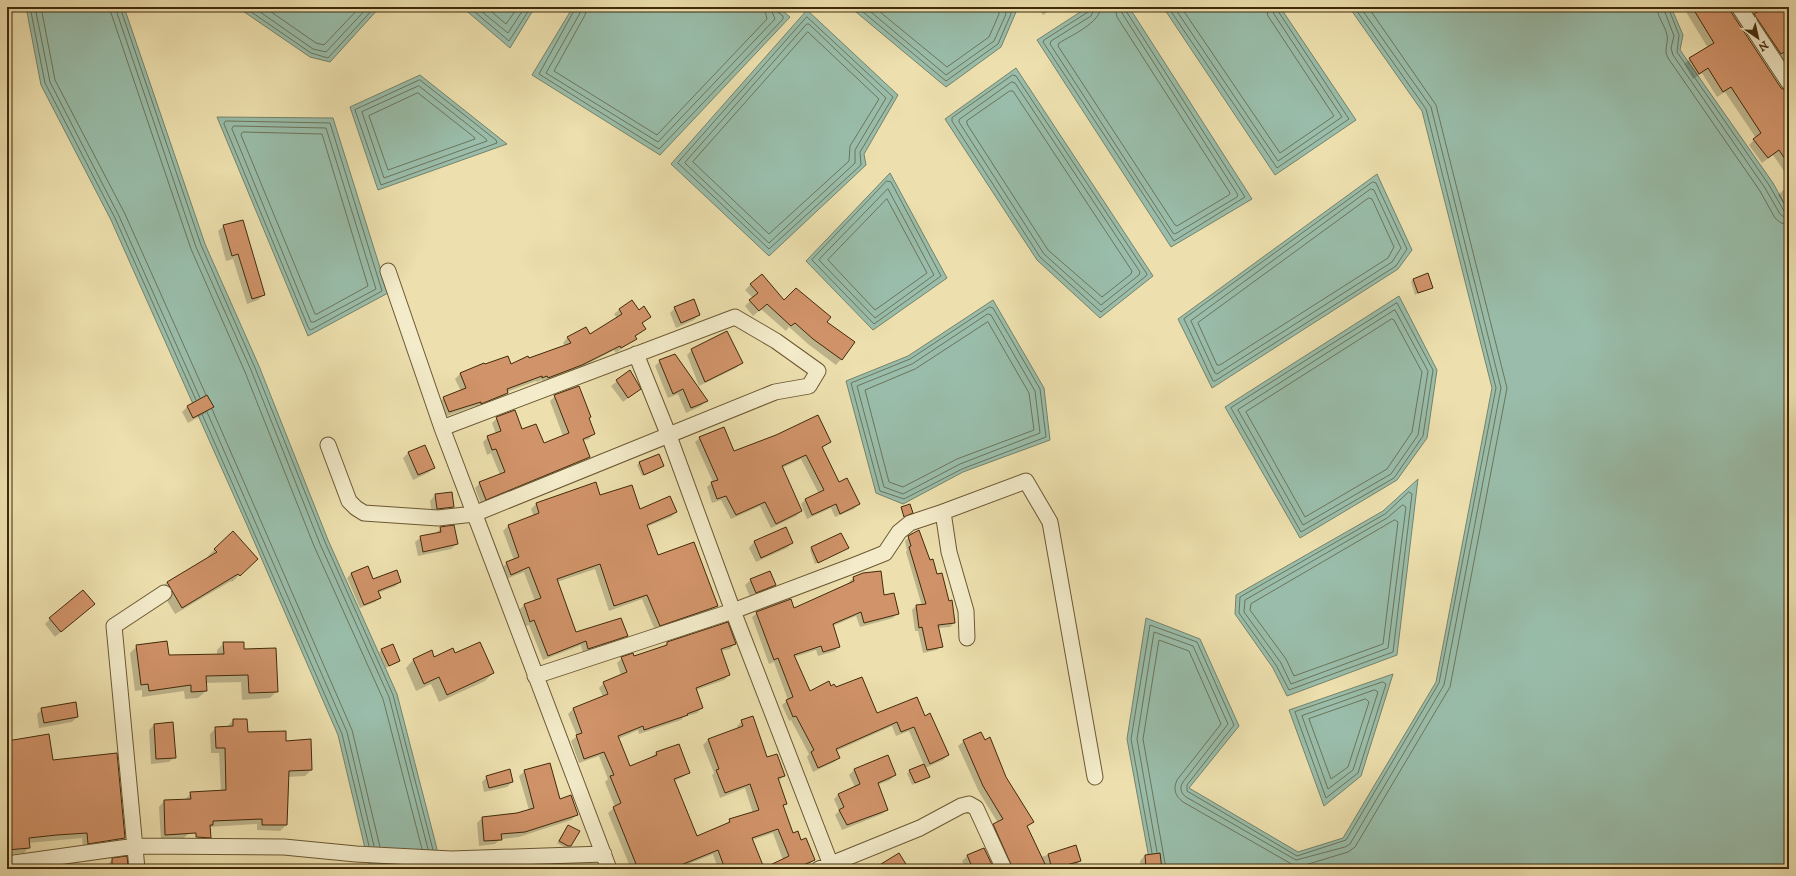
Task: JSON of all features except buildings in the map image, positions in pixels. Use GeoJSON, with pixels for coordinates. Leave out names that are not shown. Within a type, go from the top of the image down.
{"type":"FeatureCollection","features":[{"type":"Feature","properties":{"kind":"street"},"geometry":{"type":"LineString","coordinates":[[1739,7],[1789,83]]}},
{"type":"Feature","properties":{"kind":"street"},"geometry":{"type":"LineString","coordinates":[[388,271],[442,428],[609,869]]}},
{"type":"Feature","properties":{"kind":"street"},"geometry":{"type":"LineString","coordinates":[[328,445],[350,501],[356,508],[364,513],[438,518],[474,514],[775,392],[809,386],[818,371],[776,341],[735,317],[707,329],[636,354],[442,428]]}},
{"type":"Feature","properties":{"kind":"street"},"geometry":{"type":"LineString","coordinates":[[636,354],[669,436],[825,867],[920,828],[961,806],[969,804],[976,808],[1004,869]]}},
{"type":"Feature","properties":{"kind":"street"},"geometry":{"type":"LineString","coordinates":[[535,676],[733,611],[885,552],[899,532],[910,523],[1026,481],[1050,522],[1095,777]]}},
{"type":"Feature","properties":{"kind":"street"},"geometry":{"type":"LineString","coordinates":[[943,512],[949,552],[966,611],[967,638]]}},
{"type":"Feature","properties":{"kind":"street"},"geometry":{"type":"LineString","coordinates":[[137,869],[136,846],[117,673],[114,626],[164,593]]}},
{"type":"Feature","properties":{"kind":"street"},"geometry":{"type":"LineString","coordinates":[[7,864],[136,846],[284,847],[356,854],[451,859],[604,854]]}},
{"type":"Feature","properties":{"kind":"water"},"geometry":{"type":"Polygon","coordinates":[[[26,7],[124,7],[205,244],[259,366],[328,540],[397,694],[441,869],[370,869],[338,735],[247,525],[111,220],[41,85],[26,7]]]}},
{"type":"Feature","properties":{"kind":"water"},"geometry":{"type":"Polygon","coordinates":[[[237,7],[380,7],[330,62],[310,57],[237,7]]]}},
{"type":"Feature","properties":{"kind":"water"},"geometry":{"type":"Polygon","coordinates":[[[462,7],[535,7],[510,48],[462,7]]]}},
{"type":"Feature","properties":{"kind":"water"},"geometry":{"type":"Polygon","coordinates":[[[573,7],[778,7],[790,17],[660,155],[532,75],[573,7]]]}},
{"type":"Feature","properties":{"kind":"water"},"geometry":{"type":"Polygon","coordinates":[[[850,7],[1012,7],[1016,12],[1001,47],[946,87],[850,7]]]}},
{"type":"Feature","properties":{"kind":"water"},"geometry":{"type":"Polygon","coordinates":[[[1088,7],[1129,7],[1252,199],[1171,247],[1037,40],[1088,7]]]}},
{"type":"Feature","properties":{"kind":"water"},"geometry":{"type":"Polygon","coordinates":[[[1163,7],[1280,7],[1356,120],[1275,175],[1163,7]]]}},
{"type":"Feature","properties":{"kind":"water"},"geometry":{"type":"Polygon","coordinates":[[[1349,7],[1671,7],[1683,35],[1680,50],[1773,183],[1789,212],[1789,869],[1151,869],[1127,739],[1146,618],[1200,639],[1239,726],[1189,788],[1298,852],[1343,838],[1436,682],[1492,388],[1422,111],[1349,7]]]}},
{"type":"Feature","properties":{"kind":"water"},"geometry":{"type":"Polygon","coordinates":[[[807,10],[898,95],[864,154],[866,165],[769,256],[671,164],[807,10]]]}},
{"type":"Feature","properties":{"kind":"water"},"geometry":{"type":"Polygon","coordinates":[[[1016,68],[1153,276],[1100,318],[1037,260],[945,119],[1016,68]]]}},
{"type":"Feature","properties":{"kind":"water"},"geometry":{"type":"Polygon","coordinates":[[[420,75],[507,144],[378,190],[350,107],[420,75]]]}},
{"type":"Feature","properties":{"kind":"water"},"geometry":{"type":"Polygon","coordinates":[[[217,117],[333,118],[388,293],[308,336],[217,117]]]}},
{"type":"Feature","properties":{"kind":"water"},"geometry":{"type":"Polygon","coordinates":[[[890,173],[947,278],[873,330],[806,261],[890,173]]]}},
{"type":"Feature","properties":{"kind":"water"},"geometry":{"type":"Polygon","coordinates":[[[1377,174],[1412,250],[1398,269],[1212,388],[1178,319],[1377,174]]]}},
{"type":"Feature","properties":{"kind":"water"},"geometry":{"type":"Polygon","coordinates":[[[1399,296],[1437,370],[1427,438],[1397,480],[1300,538],[1225,407],[1399,296]]]}},
{"type":"Feature","properties":{"kind":"water"},"geometry":{"type":"Polygon","coordinates":[[[993,300],[1044,388],[1050,440],[963,472],[903,504],[876,493],[846,381],[908,356],[993,300]]]}},
{"type":"Feature","properties":{"kind":"water"},"geometry":{"type":"Polygon","coordinates":[[[1418,479],[1397,655],[1287,696],[1273,668],[1235,614],[1236,595],[1383,511],[1418,479]]]}},
{"type":"Feature","properties":{"kind":"water"},"geometry":{"type":"Polygon","coordinates":[[[1393,674],[1361,776],[1324,806],[1289,710],[1393,674]]]}}]}
